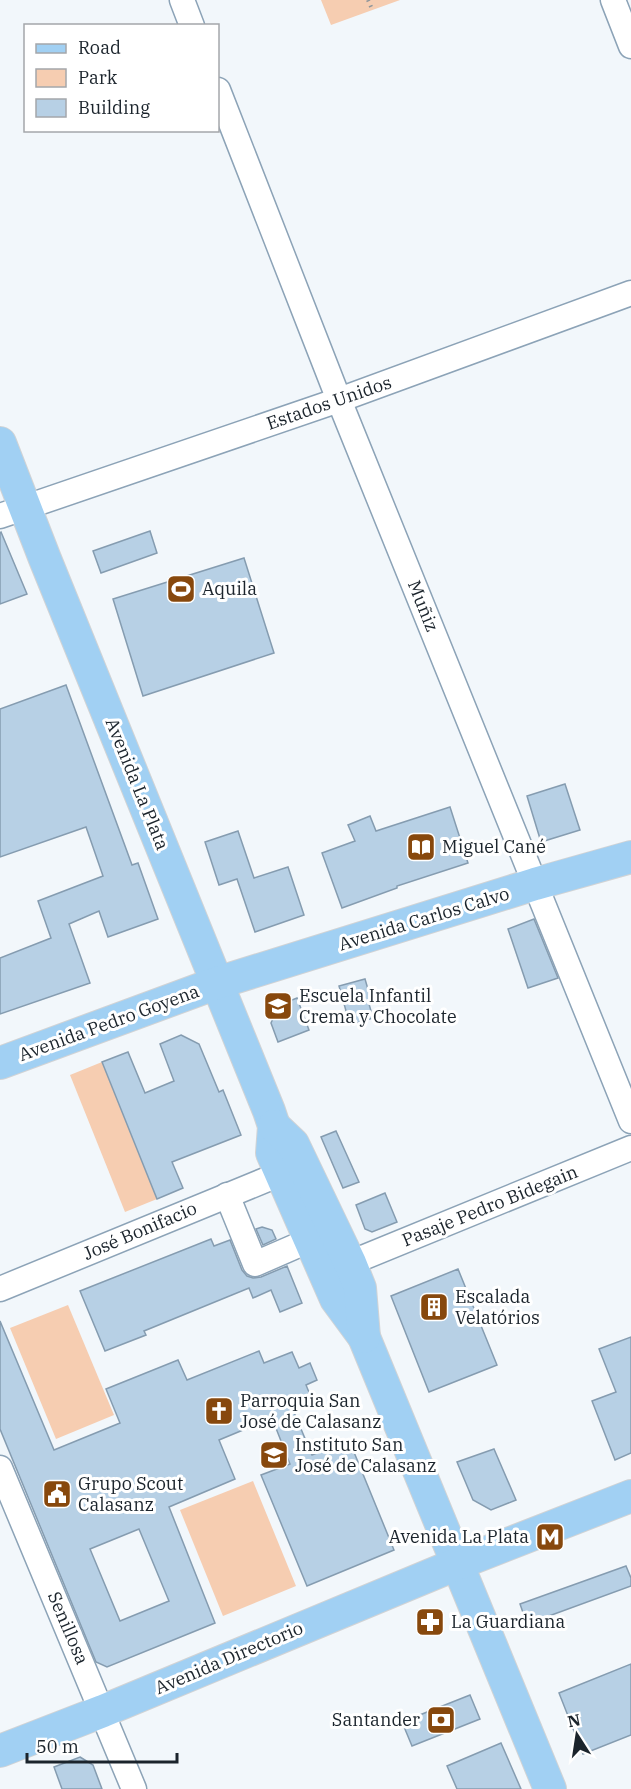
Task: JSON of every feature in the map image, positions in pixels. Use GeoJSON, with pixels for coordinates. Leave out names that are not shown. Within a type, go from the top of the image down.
{"type":"FeatureCollection","features":[{"type":"Feature","properties":{"kind":"main road","name":"Avenida La Plata"},"geometry":{"type":"LineString","coordinates":[[0,443],[12,512],[217,983],[274,1126],[293,1144],[333,1248],[360,1288],[364,1337]]}},
{"type":"Feature","properties":{"kind":"main road","name":"Avenida Carlos Calvo"},"geometry":{"type":"LineString","coordinates":[[217,983],[536,884],[631,857]]}},
{"type":"Feature","properties":{"kind":"main road","name":"Avenida Pedro Goyena"},"geometry":{"type":"LineString","coordinates":[[0,1063],[217,983]]}},
{"type":"Feature","properties":{"kind":"main road","name":"Avenida La Plata"},"geometry":{"type":"LineString","coordinates":[[274,1126],[272,1153],[280,1173]]}},
{"type":"Feature","properties":{"kind":"main road"},"geometry":{"type":"LineString","coordinates":[[280,1173],[289,1170],[297,1175],[321,1229],[333,1248]]}},
{"type":"Feature","properties":{"kind":"main road","name":"Avenida La Plata"},"geometry":{"type":"LineString","coordinates":[[333,1248],[336,1299],[364,1337],[550,1789]]}},
{"type":"Feature","properties":{"kind":"main road","name":"Avenida Directorio"},"geometry":{"type":"LineString","coordinates":[[0,1751],[103,1711],[457,1564],[631,1496]]}},
{"type":"Feature","properties":{"kind":"street"},"geometry":{"type":"LineString","coordinates":[[182,0],[191,24]]}},
{"type":"Feature","properties":{"kind":"street"},"geometry":{"type":"LineString","coordinates":[[613,0],[631,45]]}},
{"type":"Feature","properties":{"kind":"street","name":"Muñiz"},"geometry":{"type":"LineString","coordinates":[[219,93],[339,400],[631,1121]]}},
{"type":"Feature","properties":{"kind":"street","name":"Estados Unidos"},"geometry":{"type":"LineString","coordinates":[[12,512],[339,400],[631,293]]}},
{"type":"Feature","properties":{"kind":"street","name":"Pasaje Pedro Bidegain"},"geometry":{"type":"LineString","coordinates":[[227,1195],[255,1264],[333,1248],[631,1148]]}},
{"type":"Feature","properties":{"kind":"street","name":"José Bonifacio"},"geometry":{"type":"LineString","coordinates":[[0,1290],[280,1173]]}},
{"type":"Feature","properties":{"kind":"street","name":"Senillosa"},"geometry":{"type":"LineString","coordinates":[[0,1468],[134,1789]]}},
{"type":"Feature","properties":{"kind":"path"},"geometry":{"type":"LineString","coordinates":[[368,0],[372,9]]}},
{"type":"Feature","properties":{"kind":"green space"},"geometry":{"type":"Polygon","coordinates":[[[321,0],[400,0],[331,25],[321,0]]]}},
{"type":"Feature","properties":{"kind":"green space"},"geometry":{"type":"Polygon","coordinates":[[[102,1062],[157,1199],[125,1212],[70,1075],[102,1062]]]}},
{"type":"Feature","properties":{"kind":"green space"},"geometry":{"type":"Polygon","coordinates":[[[68,1305],[114,1415],[56,1439],[10,1328],[68,1305]]]}},
{"type":"Feature","properties":{"kind":"green space"},"geometry":{"type":"Polygon","coordinates":[[[253,1481],[296,1586],[223,1616],[180,1510],[253,1481]]]}},
{"type":"Feature","properties":{"kind":"building"},"geometry":{"type":"Polygon","coordinates":[[[150,531],[157,553],[101,573],[93,551],[150,531]]]}},
{"type":"Feature","properties":{"kind":"building"},"geometry":{"type":"Polygon","coordinates":[[[0,533],[27,594],[0,604],[0,533]]]}},
{"type":"Feature","properties":{"kind":"building"},"geometry":{"type":"Polygon","coordinates":[[[244,558],[274,653],[143,696],[113,599],[244,558]]]}},
{"type":"Feature","properties":{"kind":"building"},"geometry":{"type":"Polygon","coordinates":[[[66,685],[132,865],[138,863],[158,919],[108,937],[99,911],[69,924],[90,983],[0,1014],[0,958],[51,938],[38,901],[103,876],[86,827],[0,857],[0,709],[66,685]]]}},
{"type":"Feature","properties":{"kind":"building"},"geometry":{"type":"Polygon","coordinates":[[[565,784],[580,830],[541,842],[527,796],[565,784]]]}},
{"type":"Feature","properties":{"kind":"building"},"geometry":{"type":"Polygon","coordinates":[[[450,807],[468,863],[397,886],[397,888],[342,908],[322,853],[355,841],[348,825],[370,816],[376,831],[450,807]]]}},
{"type":"Feature","properties":{"kind":"building"},"geometry":{"type":"Polygon","coordinates":[[[238,831],[254,878],[288,867],[304,915],[255,932],[237,879],[219,885],[205,842],[238,831]]]}},
{"type":"Feature","properties":{"kind":"building"},"geometry":{"type":"Polygon","coordinates":[[[534,919],[558,978],[528,988],[508,929],[534,919]]]}},
{"type":"Feature","properties":{"kind":"building"},"geometry":{"type":"Polygon","coordinates":[[[365,979],[372,1003],[369,1004],[373,1018],[350,1025],[339,986],[365,979]]]}},
{"type":"Feature","properties":{"kind":"building"},"geometry":{"type":"Polygon","coordinates":[[[297,998],[309,1030],[278,1042],[271,1023],[279,1005],[297,998]]]}},
{"type":"Feature","properties":{"kind":"building"},"geometry":{"type":"Polygon","coordinates":[[[181,1035],[199,1044],[219,1092],[223,1090],[241,1135],[172,1162],[183,1188],[157,1199],[102,1062],[128,1052],[145,1093],[174,1081],[160,1044],[181,1035]]]}},
{"type":"Feature","properties":{"kind":"building"},"geometry":{"type":"Polygon","coordinates":[[[336,1131],[359,1182],[343,1188],[321,1137],[336,1131]]]}},
{"type":"Feature","properties":{"kind":"building"},"geometry":{"type":"Polygon","coordinates":[[[385,1193],[397,1222],[372,1232],[365,1229],[356,1205],[385,1193]]]}},
{"type":"Feature","properties":{"kind":"building"},"geometry":{"type":"Polygon","coordinates":[[[262,1227],[272,1230],[276,1239],[263,1245],[256,1229],[262,1227]]]}},
{"type":"Feature","properties":{"kind":"building"},"geometry":{"type":"Polygon","coordinates":[[[211,1239],[214,1246],[230,1240],[242,1270],[247,1276],[261,1277],[287,1266],[302,1303],[280,1312],[271,1290],[253,1298],[249,1288],[144,1331],[146,1335],[105,1351],[80,1291],[211,1239]]]}},
{"type":"Feature","properties":{"kind":"building"},"geometry":{"type":"Polygon","coordinates":[[[458,1269],[497,1365],[429,1392],[391,1296],[458,1269]]]}},
{"type":"Feature","properties":{"kind":"building"},"geometry":{"type":"Polygon","coordinates":[[[0,1321],[54,1450],[120,1423],[106,1389],[178,1360],[187,1380],[259,1351],[264,1363],[292,1352],[299,1368],[310,1363],[317,1380],[306,1385],[313,1402],[293,1410],[312,1455],[349,1440],[394,1550],[307,1586],[261,1475],[290,1464],[272,1418],[219,1440],[235,1479],[169,1507],[215,1623],[107,1667],[96,1662],[0,1429],[0,1321]],[[139,1529],[90,1549],[120,1621],[169,1601],[139,1529]]]}},
{"type":"Feature","properties":{"kind":"building"},"geometry":{"type":"Polygon","coordinates":[[[631,1337],[631,1453],[615,1460],[592,1401],[616,1392],[599,1349],[631,1337]]]}},
{"type":"Feature","properties":{"kind":"building"},"geometry":{"type":"Polygon","coordinates":[[[494,1449],[516,1500],[491,1510],[473,1500],[457,1462],[494,1449]]]}},
{"type":"Feature","properties":{"kind":"building"},"geometry":{"type":"Polygon","coordinates":[[[626,1566],[631,1578],[631,1586],[527,1624],[520,1604],[626,1566]]]}},
{"type":"Feature","properties":{"kind":"building"},"geometry":{"type":"Polygon","coordinates":[[[631,1664],[631,1735],[583,1754],[559,1693],[631,1664]]]}},
{"type":"Feature","properties":{"kind":"building","name":"Santander"},"geometry":{"type":"Polygon","coordinates":[[[470,1695],[480,1719],[412,1746],[402,1722],[470,1695]]]}},
{"type":"Feature","properties":{"kind":"building"},"geometry":{"type":"Polygon","coordinates":[[[501,1743],[521,1789],[457,1789],[447,1766],[501,1743]]]}},
{"type":"Feature","properties":{"kind":"building"},"geometry":{"type":"Polygon","coordinates":[[[80,1757],[93,1765],[102,1789],[62,1789],[54,1767],[80,1757]]]}},
{"type":"Feature","properties":{"kind":"place","name":"Aquila"},"geometry":{"type":"Point","coordinates":[181,589]}},
{"type":"Feature","properties":{"kind":"place","name":"Miguel Cané"},"geometry":{"type":"Point","coordinates":[421,847]}},
{"type":"Feature","properties":{"kind":"place","name":"Escuela Infantil Crema y Chocolate"},"geometry":{"type":"Point","coordinates":[278,1006]}},
{"type":"Feature","properties":{"kind":"place","name":"Escalada Velatórios"},"geometry":{"type":"Point","coordinates":[434,1307]}},
{"type":"Feature","properties":{"kind":"place","name":"Parroquia San José de Calasanz"},"geometry":{"type":"Point","coordinates":[219,1411]}},
{"type":"Feature","properties":{"kind":"place","name":"Instituto San José de Calasanz"},"geometry":{"type":"Point","coordinates":[274,1455]}},
{"type":"Feature","properties":{"kind":"place","name":"Grupo Scout Calasanz"},"geometry":{"type":"Point","coordinates":[57,1494]}},
{"type":"Feature","properties":{"kind":"place","name":"Avenida La Plata"},"geometry":{"type":"Point","coordinates":[550,1537]}},
{"type":"Feature","properties":{"kind":"place","name":"La Guardiana"},"geometry":{"type":"Point","coordinates":[430,1622]}},
{"type":"Feature","properties":{"kind":"place","name":"Santander"},"geometry":{"type":"Point","coordinates":[441,1720]}}]}
